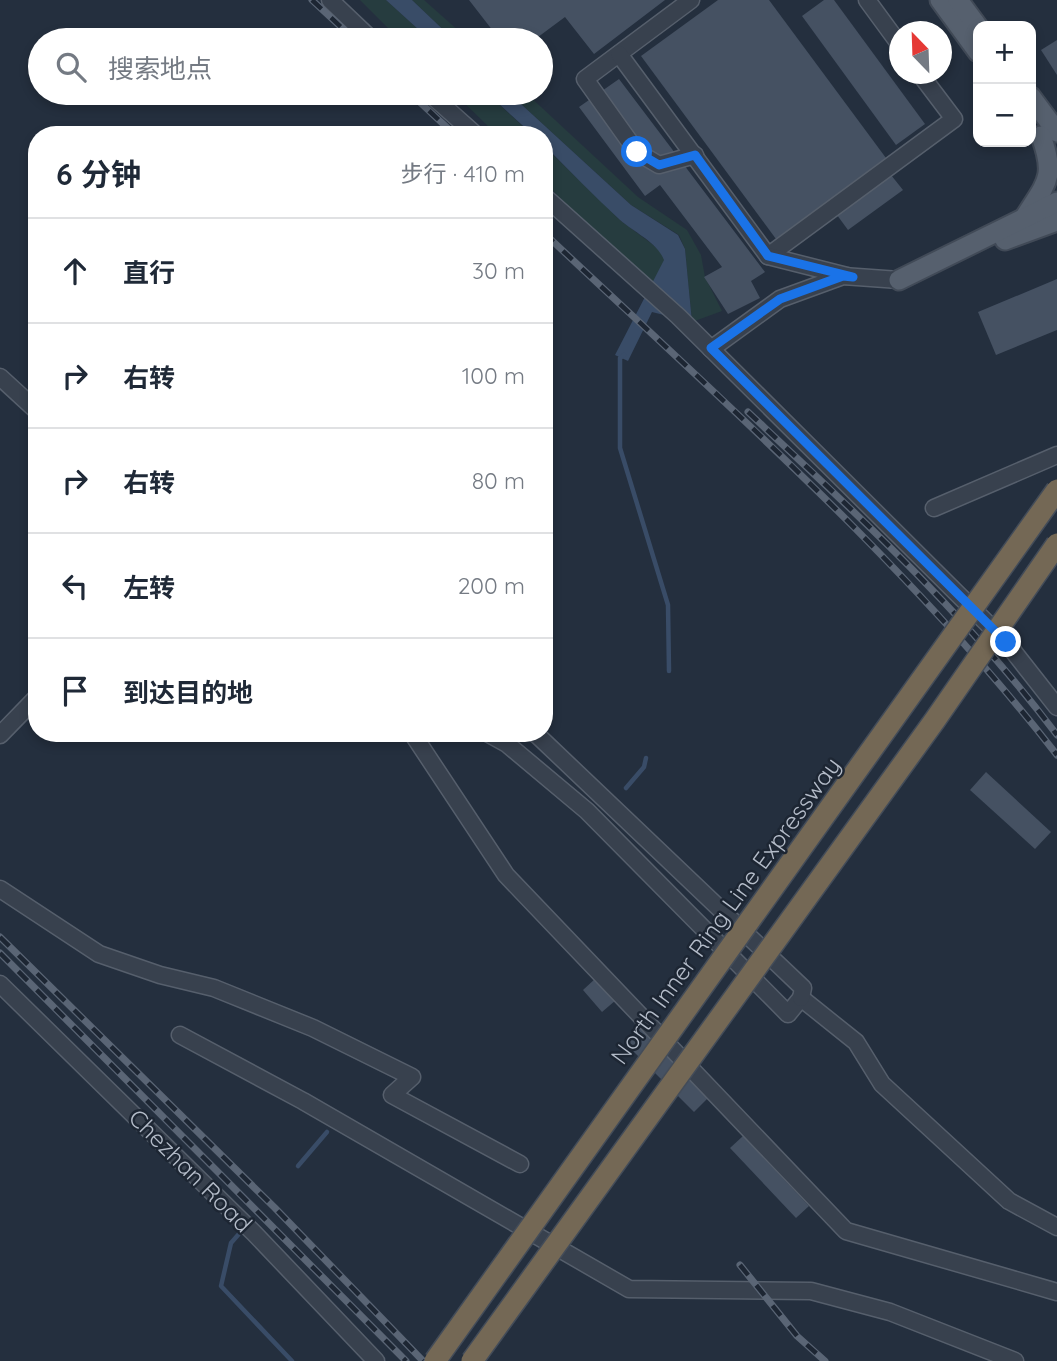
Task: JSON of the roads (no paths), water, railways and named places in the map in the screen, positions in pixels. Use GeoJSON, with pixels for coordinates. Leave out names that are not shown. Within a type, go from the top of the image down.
{"type":"FeatureCollection","features":[{"type":"Feature","properties":{"kind":"highway","name":"North Inner Ring Line Expressway"},"geometry":{"type":"LineString","coordinates":[[435,1361],[1057,490]]}},
{"type":"Feature","properties":{"kind":"highway"},"geometry":{"type":"LineString","coordinates":[[472,1361],[935,720],[1057,544]]}},
{"type":"Feature","properties":{"kind":"main road"},"geometry":{"type":"LineString","coordinates":[[940,0],[973,45]]}},
{"type":"Feature","properties":{"kind":"main road"},"geometry":{"type":"LineString","coordinates":[[958,0],[974,21]]}},
{"type":"Feature","properties":{"kind":"main road"},"geometry":{"type":"LineString","coordinates":[[1036,106],[1048,129],[1057,157]]}},
{"type":"Feature","properties":{"kind":"main road"},"geometry":{"type":"LineString","coordinates":[[1024,219],[1048,179],[1048,129]]}},
{"type":"Feature","properties":{"kind":"main road"},"geometry":{"type":"LineString","coordinates":[[899,280],[1057,202]]}},
{"type":"Feature","properties":{"kind":"main road"},"geometry":{"type":"LineString","coordinates":[[899,280],[1057,221]]}},
{"type":"Feature","properties":{"kind":"street"},"geometry":{"type":"LineString","coordinates":[[330,0],[359,28]]}},
{"type":"Feature","properties":{"kind":"street"},"geometry":{"type":"LineString","coordinates":[[691,0],[585,79],[637,152],[659,165],[695,155]]}},
{"type":"Feature","properties":{"kind":"street"},"geometry":{"type":"LineString","coordinates":[[867,0],[889,30]]}},
{"type":"Feature","properties":{"kind":"street"},"geometry":{"type":"LineString","coordinates":[[619,54],[768,256],[853,277]]}},
{"type":"Feature","properties":{"kind":"street"},"geometry":{"type":"LineString","coordinates":[[768,256],[954,119],[928,84]]}},
{"type":"Feature","properties":{"kind":"street"},"geometry":{"type":"LineString","coordinates":[[442,105],[466,126]]}},
{"type":"Feature","properties":{"kind":"street"},"geometry":{"type":"LineString","coordinates":[[553,204],[711,348],[1006,642],[1057,707]]}},
{"type":"Feature","properties":{"kind":"street"},"geometry":{"type":"LineString","coordinates":[[711,348],[780,299],[843,276],[899,280]]}},
{"type":"Feature","properties":{"kind":"street"},"geometry":{"type":"LineString","coordinates":[[0,377],[28,403]]}},
{"type":"Feature","properties":{"kind":"street"},"geometry":{"type":"LineString","coordinates":[[934,508],[1057,455]]}},
{"type":"Feature","properties":{"kind":"street"},"geometry":{"type":"LineString","coordinates":[[0,735],[28,706]]}},
{"type":"Feature","properties":{"kind":"street"},"geometry":{"type":"LineString","coordinates":[[418,742],[506,875],[846,1231],[1057,1292]]}},
{"type":"Feature","properties":{"kind":"street"},"geometry":{"type":"LineString","coordinates":[[503,742],[587,811],[788,1014],[802,998],[803,989],[544,742]]}},
{"type":"Feature","properties":{"kind":"street"},"geometry":{"type":"LineString","coordinates":[[0,888],[99,954],[227,993],[313,1028],[412,1077],[392,1095],[520,1164]]}},
{"type":"Feature","properties":{"kind":"street","name":"Chezhan Road"},"geometry":{"type":"LineString","coordinates":[[0,984],[254,1233],[376,1361]]}},
{"type":"Feature","properties":{"kind":"street"},"geometry":{"type":"LineString","coordinates":[[802,998],[856,1042],[882,1084],[1009,1201],[1057,1227]]}},
{"type":"Feature","properties":{"kind":"street"},"geometry":{"type":"LineString","coordinates":[[180,1035],[303,1101],[629,1289],[811,1291],[890,1312],[1015,1361]]}},
{"type":"Feature","properties":{"kind":"water"},"geometry":{"type":"Polygon","coordinates":[[[386,0],[412,0],[441,28],[417,28],[386,0]]]}},
{"type":"Feature","properties":{"kind":"water"},"geometry":{"type":"Polygon","coordinates":[[[500,105],[522,105],[545,126],[523,126],[500,105]]]}},
{"type":"Feature","properties":{"kind":"water"},"geometry":{"type":"Polygon","coordinates":[[[553,133],[631,205],[678,235],[685,249],[692,322],[652,312],[628,361],[615,355],[664,260],[651,243],[620,220],[553,154],[553,133]]]}},
{"type":"Feature","properties":{"kind":"waterway"},"geometry":{"type":"LineString","coordinates":[[624,355],[620,358],[620,448],[668,605],[669,671]]}},
{"type":"Feature","properties":{"kind":"waterway"},"geometry":{"type":"LineString","coordinates":[[626,788],[644,767],[646,758]]}},
{"type":"Feature","properties":{"kind":"waterway"},"geometry":{"type":"LineString","coordinates":[[298,1166],[327,1132]]}},
{"type":"Feature","properties":{"kind":"waterway"},"geometry":{"type":"LineString","coordinates":[[238,1235],[231,1243],[221,1286],[292,1361]]}},
{"type":"Feature","properties":{"kind":"railway"},"geometry":{"type":"LineString","coordinates":[[312,0],[342,28]]}},
{"type":"Feature","properties":{"kind":"railway"},"geometry":{"type":"LineString","coordinates":[[423,105],[445,126]]}},
{"type":"Feature","properties":{"kind":"railway"},"geometry":{"type":"LineString","coordinates":[[553,241],[811,484],[875,549],[999,684],[1057,755]]}},
{"type":"Feature","properties":{"kind":"railway"},"geometry":{"type":"LineString","coordinates":[[748,412],[910,567],[986,648],[1057,735]]}},
{"type":"Feature","properties":{"kind":"railway"},"geometry":{"type":"LineString","coordinates":[[0,937],[275,1208],[423,1361]]}},
{"type":"Feature","properties":{"kind":"railway"},"geometry":{"type":"LineString","coordinates":[[0,953],[406,1361]]}},
{"type":"Feature","properties":{"kind":"railway"},"geometry":{"type":"LineString","coordinates":[[740,1265],[797,1336],[825,1361]]}}]}
